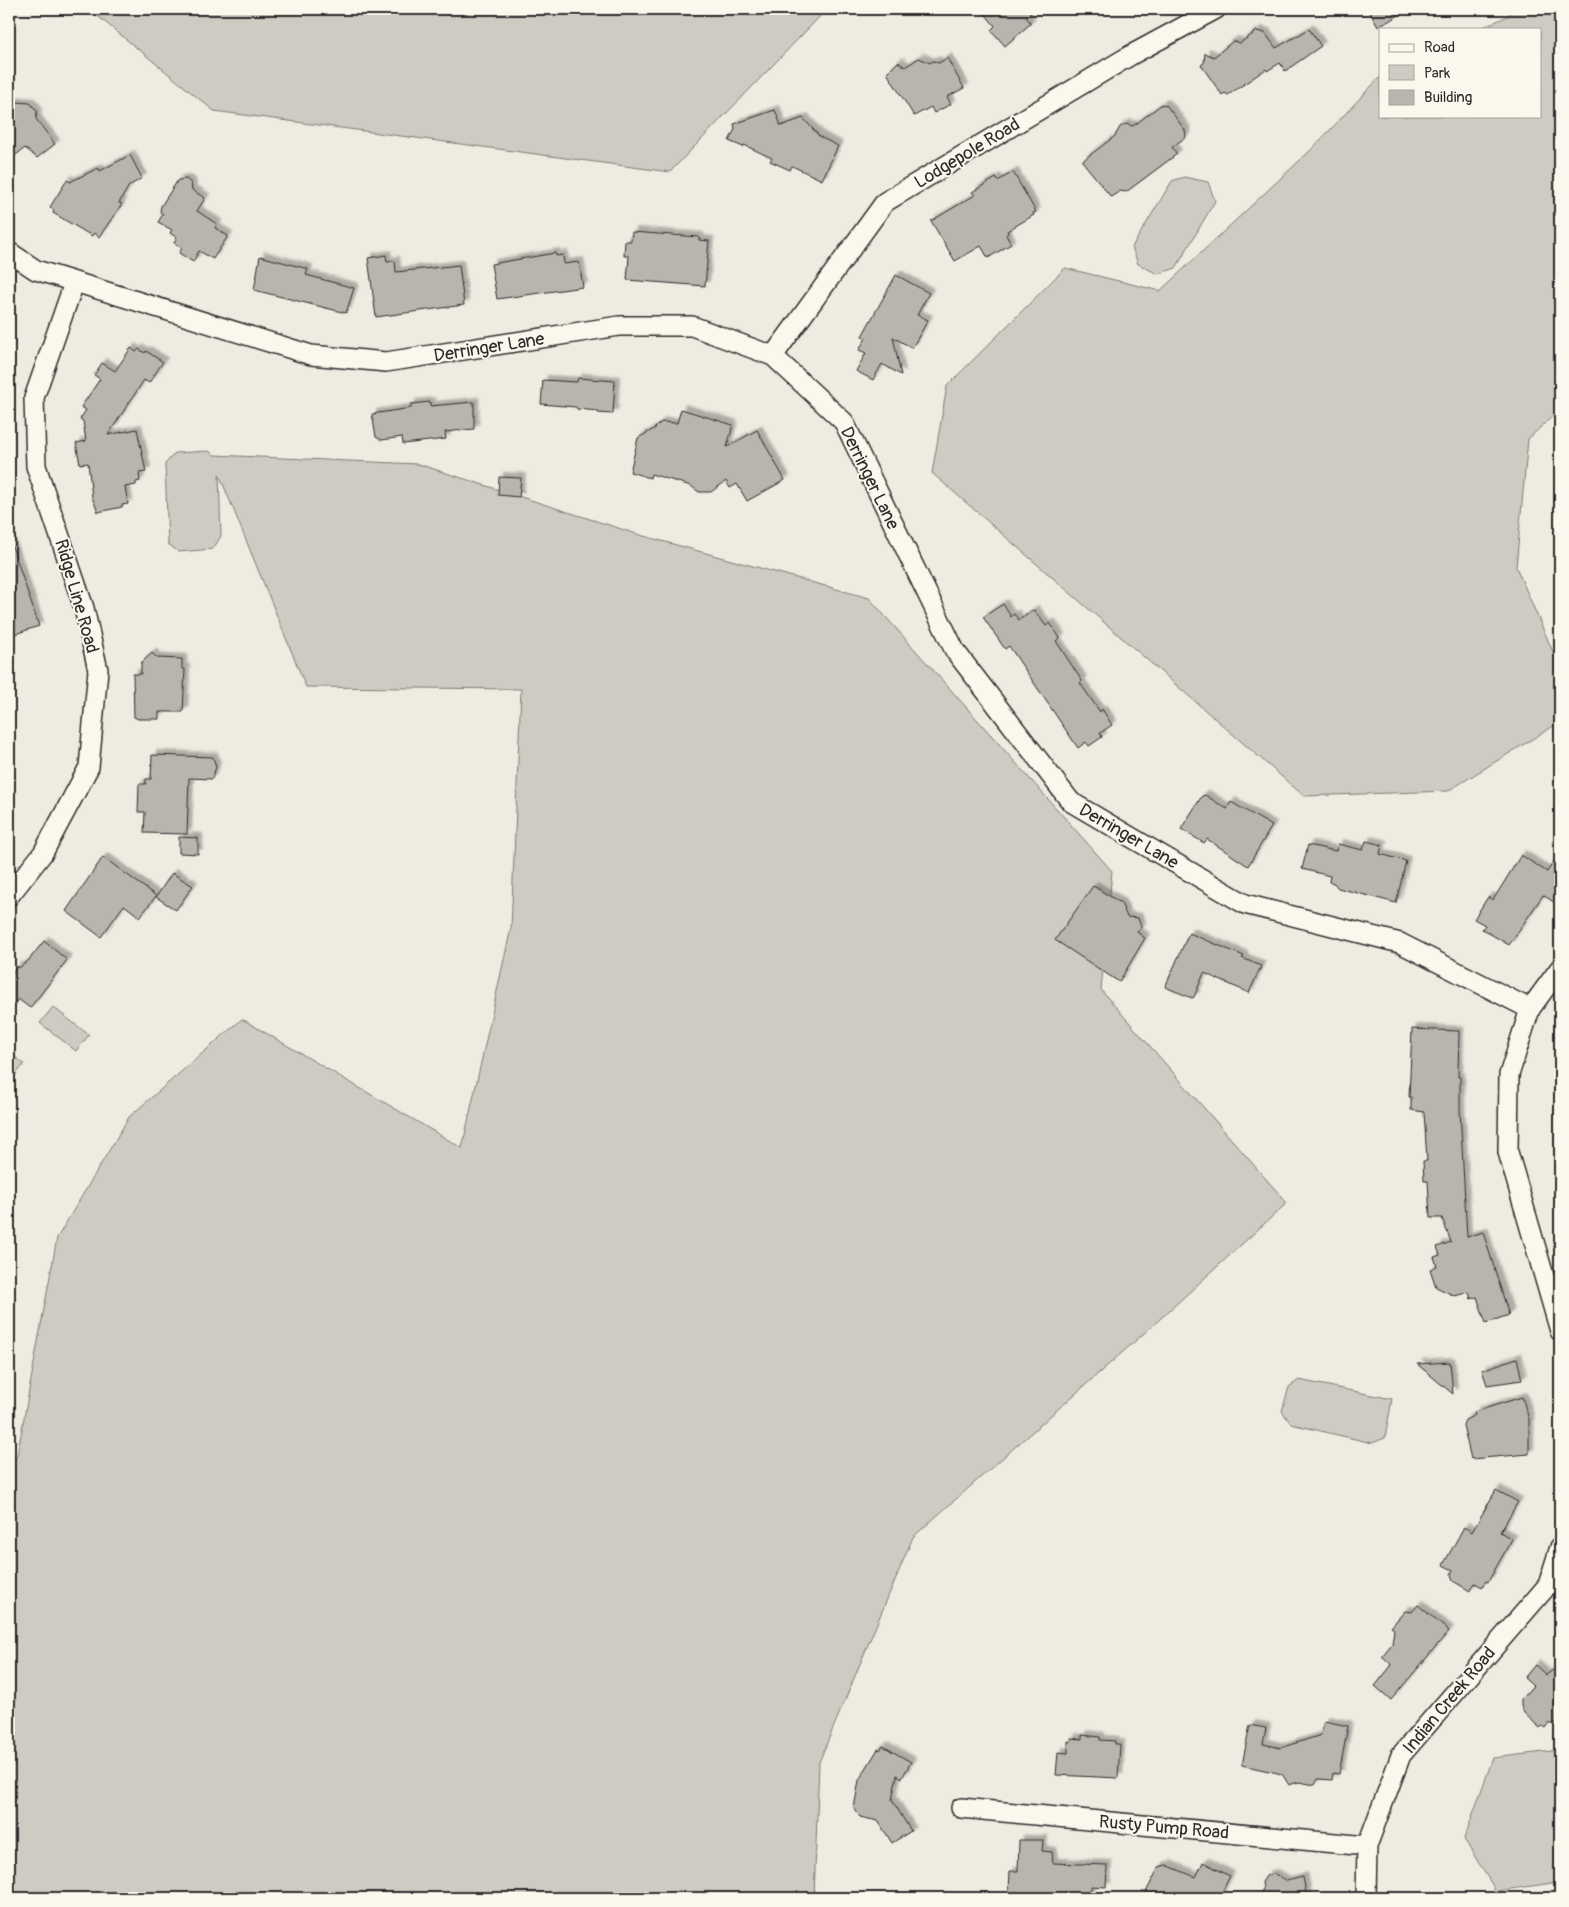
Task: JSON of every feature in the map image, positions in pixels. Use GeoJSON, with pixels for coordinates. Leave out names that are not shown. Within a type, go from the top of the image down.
{"type":"FeatureCollection","features":[{"type":"Feature","properties":{"kind":"street","name":"Lodgepole Road"},"geometry":{"type":"LineString","coordinates":[[773,356],[885,202],[1131,54],[1216,9]]}},
{"type":"Feature","properties":{"kind":"street","name":"Derringer Lane"},"geometry":{"type":"LineString","coordinates":[[9,252],[36,270],[74,283],[311,355],[386,362],[619,326],[692,326],[773,356],[844,422],[955,651],[1071,802],[1245,904],[1400,944],[1530,1009]]}},
{"type":"Feature","properties":{"kind":"street","name":"Ridge Line Road"},"geometry":{"type":"LineString","coordinates":[[9,896],[43,853],[89,767],[98,670],[84,608],[36,466],[34,398],[74,283]]}},
{"type":"Feature","properties":{"kind":"street"},"geometry":{"type":"LineString","coordinates":[[1560,968],[1530,1009],[1509,1075],[1508,1152],[1560,1331]]}},
{"type":"Feature","properties":{"kind":"street","name":"Indian Creek Road"},"geometry":{"type":"LineString","coordinates":[[1366,1898],[1367,1846],[1401,1755],[1548,1585],[1560,1546]]}},
{"type":"Feature","properties":{"kind":"street","name":"Rusty Pump Road"},"geometry":{"type":"LineString","coordinates":[[961,1808],[1367,1846]]}},
{"type":"Feature","properties":{"kind":"green space"},"geometry":{"type":"Polygon","coordinates":[[[89,9],[827,9],[670,172],[214,111],[89,9]]]}},
{"type":"Feature","properties":{"kind":"green space"},"geometry":{"type":"Polygon","coordinates":[[[1513,9],[1560,9],[1560,409],[1528,439],[1516,567],[1560,668],[1560,722],[1448,791],[1304,796],[932,473],[947,386],[1065,268],[1160,291],[1312,149],[1379,78],[1379,118],[1542,118],[1542,28],[1481,28],[1508,16],[1513,9]]]}},
{"type":"Feature","properties":{"kind":"green space"},"geometry":{"type":"Polygon","coordinates":[[[1184,177],[1208,182],[1215,201],[1176,268],[1158,274],[1138,264],[1132,247],[1172,181],[1184,177]]]}},
{"type":"Feature","properties":{"kind":"green space"},"geometry":{"type":"Polygon","coordinates":[[[209,451],[214,455],[418,464],[640,535],[869,598],[1112,871],[1101,990],[1287,1203],[1150,1328],[913,1537],[819,1762],[814,1898],[9,1898],[9,1467],[17,1456],[57,1238],[129,1117],[242,1019],[462,1148],[511,928],[521,689],[306,687],[219,474],[221,536],[213,549],[179,552],[168,544],[165,464],[175,453],[209,451]]]}},
{"type":"Feature","properties":{"kind":"green space"},"geometry":{"type":"Polygon","coordinates":[[[53,1007],[89,1035],[76,1051],[40,1023],[53,1007]]]}},
{"type":"Feature","properties":{"kind":"green space"},"geometry":{"type":"Polygon","coordinates":[[[9,1052],[24,1064],[9,1083],[9,1052]]]}},
{"type":"Feature","properties":{"kind":"green space"},"geometry":{"type":"Polygon","coordinates":[[[1299,1380],[1392,1399],[1385,1438],[1372,1443],[1291,1424],[1282,1411],[1289,1387],[1299,1380]]]}},
{"type":"Feature","properties":{"kind":"green space"},"geometry":{"type":"Polygon","coordinates":[[[1560,1750],[1560,1882],[1496,1891],[1464,1839],[1493,1758],[1560,1750]]]}},
{"type":"Feature","properties":{"kind":"building"},"geometry":{"type":"Polygon","coordinates":[[[981,9],[1036,9],[1026,17],[1031,23],[1005,46],[991,30],[995,26],[981,9]]]}},
{"type":"Feature","properties":{"kind":"building"},"geometry":{"type":"Polygon","coordinates":[[[1368,9],[1410,9],[1378,27],[1368,9]]]}},
{"type":"Feature","properties":{"kind":"building"},"geometry":{"type":"Polygon","coordinates":[[[1309,29],[1321,46],[1285,71],[1280,63],[1267,71],[1266,69],[1228,95],[1225,93],[1222,95],[1201,65],[1204,63],[1205,53],[1214,57],[1233,41],[1240,43],[1257,31],[1265,33],[1276,48],[1309,29]]]}},
{"type":"Feature","properties":{"kind":"building"},"geometry":{"type":"Polygon","coordinates":[[[919,58],[930,63],[933,61],[939,63],[947,58],[964,88],[947,97],[951,104],[934,113],[931,107],[914,116],[887,73],[898,62],[905,67],[919,58]]]}},
{"type":"Feature","properties":{"kind":"building"},"geometry":{"type":"Polygon","coordinates":[[[15,102],[30,103],[37,111],[36,119],[55,144],[37,158],[25,148],[9,160],[9,107],[15,102]]]}},
{"type":"Feature","properties":{"kind":"building"},"geometry":{"type":"Polygon","coordinates":[[[1162,104],[1167,106],[1185,130],[1186,137],[1172,147],[1177,154],[1126,192],[1120,191],[1111,197],[1082,161],[1115,136],[1120,127],[1126,124],[1133,126],[1162,104]]]}},
{"type":"Feature","properties":{"kind":"building"},"geometry":{"type":"Polygon","coordinates":[[[775,110],[781,126],[803,118],[820,137],[838,146],[822,180],[792,166],[790,170],[770,161],[772,158],[744,145],[743,147],[729,141],[735,129],[734,124],[775,110]]]}},
{"type":"Feature","properties":{"kind":"building"},"geometry":{"type":"Polygon","coordinates":[[[130,155],[142,178],[129,186],[119,203],[122,204],[99,237],[94,233],[92,236],[53,213],[54,210],[50,207],[67,180],[70,182],[98,168],[100,171],[130,155]]]}},
{"type":"Feature","properties":{"kind":"building"},"geometry":{"type":"Polygon","coordinates":[[[1013,172],[1036,212],[1007,231],[1006,235],[1011,244],[988,258],[981,246],[955,261],[931,221],[975,195],[972,192],[996,178],[998,181],[1013,172]]]}},
{"type":"Feature","properties":{"kind":"building"},"geometry":{"type":"Polygon","coordinates":[[[186,179],[191,183],[192,190],[205,198],[197,211],[217,224],[215,228],[228,236],[213,259],[199,251],[193,262],[179,253],[182,248],[174,243],[177,238],[170,233],[172,230],[158,222],[163,214],[160,212],[161,206],[178,180],[186,179]]]}},
{"type":"Feature","properties":{"kind":"building"},"geometry":{"type":"Polygon","coordinates":[[[632,232],[699,237],[699,240],[709,241],[705,286],[627,280],[629,256],[624,256],[625,241],[631,241],[632,232]]]}},
{"type":"Feature","properties":{"kind":"building"},"geometry":{"type":"Polygon","coordinates":[[[555,253],[556,256],[563,255],[564,264],[579,262],[583,287],[497,299],[491,264],[555,253]]]}},
{"type":"Feature","properties":{"kind":"building"},"geometry":{"type":"Polygon","coordinates":[[[386,255],[387,262],[395,261],[396,272],[459,265],[464,305],[376,317],[368,258],[386,255]]]}},
{"type":"Feature","properties":{"kind":"building"},"geometry":{"type":"Polygon","coordinates":[[[260,256],[308,269],[306,275],[354,288],[346,313],[254,290],[260,256]]]}},
{"type":"Feature","properties":{"kind":"building"},"geometry":{"type":"Polygon","coordinates":[[[896,275],[929,293],[917,315],[928,320],[912,348],[893,337],[901,375],[882,364],[873,380],[856,371],[866,353],[859,350],[866,338],[862,336],[896,275]]]}},
{"type":"Feature","properties":{"kind":"building"},"geometry":{"type":"Polygon","coordinates":[[[131,348],[136,352],[139,349],[145,353],[146,351],[163,362],[149,383],[144,380],[108,435],[137,429],[146,472],[139,473],[140,481],[136,482],[136,485],[125,487],[128,504],[98,512],[92,497],[88,463],[80,464],[76,443],[86,441],[83,421],[80,419],[86,410],[81,407],[100,379],[94,375],[102,363],[115,371],[131,348]]]}},
{"type":"Feature","properties":{"kind":"building"},"geometry":{"type":"Polygon","coordinates":[[[578,378],[615,381],[613,414],[598,413],[598,411],[577,409],[576,407],[541,404],[543,380],[577,382],[578,378]]]}},
{"type":"Feature","properties":{"kind":"building"},"geometry":{"type":"Polygon","coordinates":[[[430,402],[430,406],[474,402],[474,429],[445,432],[446,439],[403,444],[402,437],[382,440],[376,437],[372,414],[411,408],[411,404],[430,402]]]}},
{"type":"Feature","properties":{"kind":"building"},"geometry":{"type":"Polygon","coordinates":[[[681,409],[733,425],[727,447],[757,430],[785,480],[747,501],[737,484],[730,488],[726,481],[711,492],[699,492],[691,486],[651,474],[650,478],[630,472],[638,438],[654,429],[661,422],[677,423],[681,409]]]}},
{"type":"Feature","properties":{"kind":"building"},"geometry":{"type":"Polygon","coordinates":[[[499,477],[521,478],[519,497],[498,495],[499,477]]]}},
{"type":"Feature","properties":{"kind":"building"},"geometry":{"type":"Polygon","coordinates":[[[9,543],[11,543],[39,626],[15,634],[12,624],[9,625],[9,543]]]}},
{"type":"Feature","properties":{"kind":"building"},"geometry":{"type":"Polygon","coordinates":[[[1003,604],[1011,617],[1014,614],[1019,620],[1034,610],[1046,626],[1050,623],[1060,638],[1056,641],[1082,681],[1080,683],[1100,712],[1102,709],[1112,725],[1100,733],[1102,737],[1089,746],[1086,742],[1078,748],[1009,646],[1005,649],[983,617],[1003,604]]]}},
{"type":"Feature","properties":{"kind":"building"},"geometry":{"type":"Polygon","coordinates":[[[152,653],[157,658],[182,659],[182,669],[185,669],[183,712],[159,712],[159,719],[138,719],[134,717],[133,674],[141,674],[141,663],[152,653]]]}},
{"type":"Feature","properties":{"kind":"building"},"geometry":{"type":"Polygon","coordinates":[[[152,755],[213,757],[216,767],[212,779],[189,778],[187,834],[144,833],[145,812],[138,812],[139,784],[146,784],[146,779],[151,779],[152,755]]]}},
{"type":"Feature","properties":{"kind":"building"},"geometry":{"type":"Polygon","coordinates":[[[1205,795],[1227,809],[1231,802],[1272,826],[1248,866],[1207,839],[1204,843],[1181,829],[1202,796],[1205,795]]]}},
{"type":"Feature","properties":{"kind":"building"},"geometry":{"type":"Polygon","coordinates":[[[179,837],[198,838],[198,854],[179,853],[179,837]]]}},
{"type":"Feature","properties":{"kind":"building"},"geometry":{"type":"Polygon","coordinates":[[[1366,841],[1382,845],[1380,854],[1406,861],[1396,903],[1338,888],[1334,883],[1329,882],[1330,876],[1302,869],[1308,845],[1336,851],[1338,844],[1363,850],[1366,841]]]}},
{"type":"Feature","properties":{"kind":"building"},"geometry":{"type":"Polygon","coordinates":[[[1560,852],[1560,906],[1543,895],[1509,945],[1482,929],[1485,925],[1474,919],[1488,897],[1493,900],[1521,855],[1547,872],[1560,852]]]}},
{"type":"Feature","properties":{"kind":"building"},"geometry":{"type":"Polygon","coordinates":[[[103,857],[156,896],[140,917],[124,905],[101,937],[66,911],[103,857]]]}},
{"type":"Feature","properties":{"kind":"building"},"geometry":{"type":"Polygon","coordinates":[[[172,873],[193,886],[176,910],[156,897],[172,873]]]}},
{"type":"Feature","properties":{"kind":"building"},"geometry":{"type":"Polygon","coordinates":[[[1093,886],[1121,903],[1127,917],[1138,918],[1141,927],[1137,932],[1145,938],[1119,982],[1055,940],[1093,886]]]}},
{"type":"Feature","properties":{"kind":"building"},"geometry":{"type":"Polygon","coordinates":[[[1189,933],[1244,956],[1242,958],[1261,966],[1249,993],[1204,973],[1192,998],[1165,987],[1189,933]]]}},
{"type":"Feature","properties":{"kind":"building"},"geometry":{"type":"Polygon","coordinates":[[[44,941],[67,960],[30,1008],[18,999],[9,1011],[9,977],[17,966],[19,968],[29,960],[44,941]]]}},
{"type":"Feature","properties":{"kind":"building"},"geometry":{"type":"Polygon","coordinates":[[[1412,1029],[1459,1031],[1458,1077],[1460,1077],[1467,1237],[1483,1232],[1509,1315],[1486,1323],[1477,1297],[1471,1299],[1469,1292],[1455,1296],[1436,1287],[1430,1269],[1437,1266],[1434,1257],[1440,1255],[1437,1247],[1451,1242],[1442,1218],[1430,1218],[1428,1181],[1424,1181],[1423,1161],[1427,1161],[1424,1112],[1411,1110],[1411,1097],[1409,1097],[1412,1029]]]}},
{"type":"Feature","properties":{"kind":"building"},"geometry":{"type":"Polygon","coordinates":[[[1517,1358],[1522,1380],[1487,1385],[1482,1370],[1517,1358]]]}},
{"type":"Feature","properties":{"kind":"building"},"geometry":{"type":"Polygon","coordinates":[[[1450,1362],[1453,1394],[1417,1364],[1450,1362]]]}},
{"type":"Feature","properties":{"kind":"building"},"geometry":{"type":"Polygon","coordinates":[[[1522,1397],[1529,1419],[1529,1454],[1471,1459],[1463,1425],[1465,1420],[1475,1415],[1474,1412],[1522,1397]]]}},
{"type":"Feature","properties":{"kind":"building"},"geometry":{"type":"Polygon","coordinates":[[[1496,1490],[1518,1502],[1500,1532],[1512,1539],[1488,1582],[1486,1581],[1482,1587],[1475,1583],[1470,1591],[1453,1581],[1451,1574],[1453,1570],[1443,1565],[1464,1527],[1472,1532],[1496,1490]]]}},
{"type":"Feature","properties":{"kind":"building"},"geometry":{"type":"Polygon","coordinates":[[[1418,1605],[1449,1631],[1391,1700],[1375,1686],[1392,1665],[1382,1656],[1392,1644],[1394,1629],[1391,1627],[1405,1611],[1412,1612],[1418,1605]]]}},
{"type":"Feature","properties":{"kind":"building"},"geometry":{"type":"Polygon","coordinates":[[[1535,1665],[1546,1675],[1560,1665],[1560,1718],[1555,1724],[1548,1724],[1545,1728],[1542,1726],[1540,1728],[1524,1713],[1521,1705],[1521,1699],[1533,1686],[1524,1678],[1535,1665]]]}},
{"type":"Feature","properties":{"kind":"building"},"geometry":{"type":"Polygon","coordinates":[[[1324,1721],[1348,1726],[1339,1774],[1333,1773],[1332,1780],[1318,1779],[1315,1785],[1299,1782],[1289,1785],[1282,1774],[1242,1765],[1250,1725],[1266,1728],[1263,1744],[1281,1748],[1321,1735],[1324,1721]]]}},
{"type":"Feature","properties":{"kind":"building"},"geometry":{"type":"Polygon","coordinates":[[[1082,1735],[1100,1737],[1100,1740],[1115,1741],[1115,1744],[1120,1744],[1118,1778],[1056,1775],[1058,1752],[1068,1753],[1068,1741],[1071,1742],[1071,1738],[1082,1739],[1082,1735]]]}},
{"type":"Feature","properties":{"kind":"building"},"geometry":{"type":"Polygon","coordinates":[[[883,1746],[911,1762],[902,1778],[897,1775],[892,1800],[911,1831],[892,1843],[878,1821],[860,1817],[854,1808],[859,1780],[878,1749],[880,1750],[883,1746]]]}},
{"type":"Feature","properties":{"kind":"building"},"geometry":{"type":"Polygon","coordinates":[[[1019,1840],[1043,1840],[1042,1851],[1052,1852],[1053,1863],[1107,1865],[1106,1887],[1091,1886],[1091,1894],[1043,1894],[1043,1897],[1018,1896],[1018,1892],[1009,1892],[1010,1871],[1018,1871],[1019,1840]]]}},
{"type":"Feature","properties":{"kind":"building"},"geometry":{"type":"Polygon","coordinates":[[[1203,1862],[1230,1876],[1219,1898],[1143,1898],[1159,1867],[1166,1865],[1196,1877],[1203,1862]]]}},
{"type":"Feature","properties":{"kind":"building"},"geometry":{"type":"Polygon","coordinates":[[[1274,1874],[1286,1881],[1303,1877],[1307,1898],[1257,1898],[1263,1889],[1262,1882],[1267,1875],[1274,1874]]]}}]}
